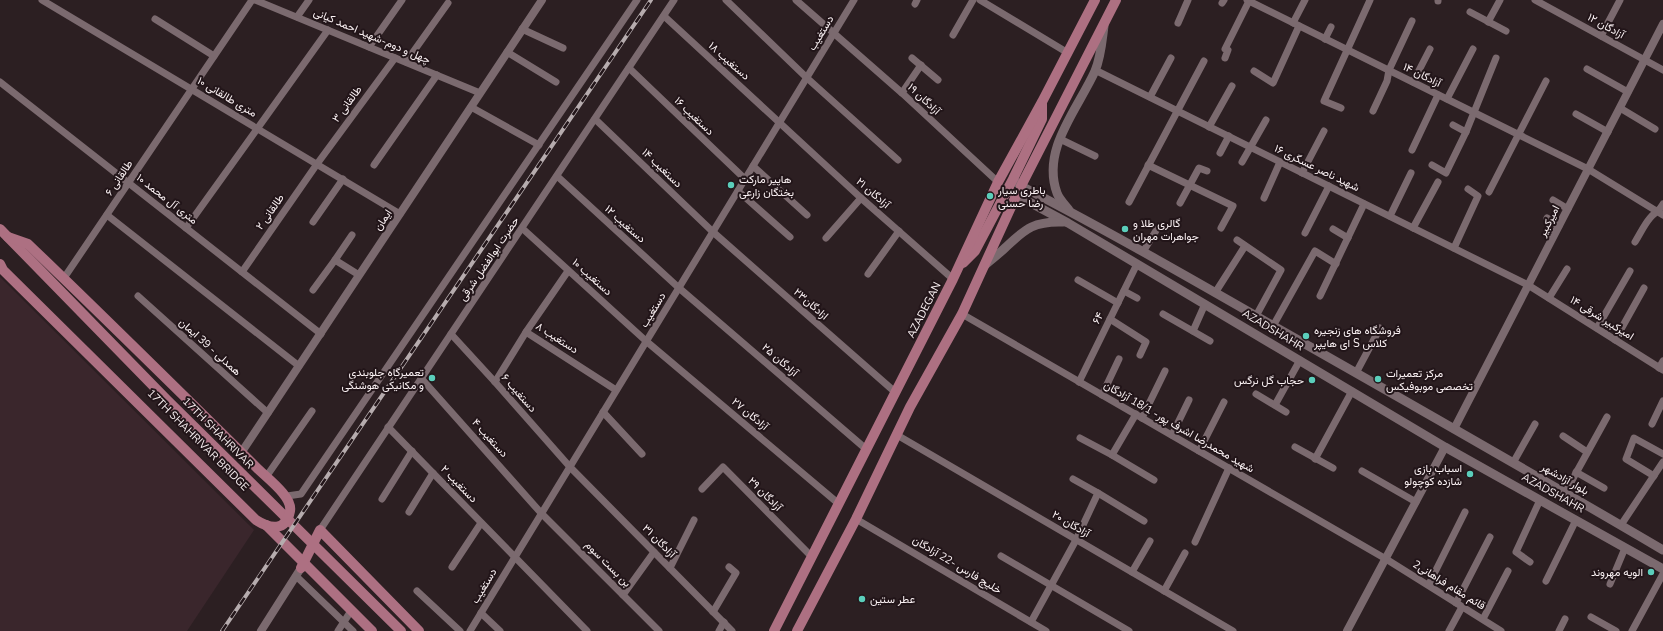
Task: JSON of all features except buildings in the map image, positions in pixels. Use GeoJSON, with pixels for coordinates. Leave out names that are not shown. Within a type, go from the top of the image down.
{"type":"FeatureCollection","features":[{"type":"Feature","properties":{"kind":"main road","name":"AZADEGAN"},"geometry":{"type":"LineString","coordinates":[[774,631],[840,504],[866,449],[953,279],[998,182],[1042,102],[1095,0]]}},
{"type":"Feature","properties":{"kind":"main road"},"geometry":{"type":"LineString","coordinates":[[797,631],[898,436],[910,407],[962,314],[1016,196],[1116,0]]}},
{"type":"Feature","properties":{"kind":"main road"},"geometry":{"type":"LineString","coordinates":[[1070,211],[1057,194],[1052,170],[1053,158],[1060,138],[1095,70],[1102,48],[1104,22]]}},
{"type":"Feature","properties":{"kind":"main road"},"geometry":{"type":"LineString","coordinates":[[958,268],[975,251],[1013,179],[1042,119],[1042,102]]}},
{"type":"Feature","properties":{"kind":"main road","name":"AZADSHAHR"},"geometry":{"type":"LineString","coordinates":[[1013,179],[1021,186],[1070,211],[1454,428]]}},
{"type":"Feature","properties":{"kind":"main road","name":"AZADSHAHR"},"geometry":{"type":"LineString","coordinates":[[1007,190],[1068,223],[1445,447],[1663,569]]}},
{"type":"Feature","properties":{"kind":"main road"},"geometry":{"type":"LineString","coordinates":[[984,265],[1026,229],[1037,224],[1053,222],[1068,223]]}},
{"type":"Feature","properties":{"kind":"main road","name":"17TH SHAHRIVAR"},"geometry":{"type":"LineString","coordinates":[[0,229],[156,389],[401,631]]}},
{"type":"Feature","properties":{"kind":"main road"},"geometry":{"type":"LineString","coordinates":[[0,257],[4,265],[3,270],[256,520],[265,526],[273,528],[282,525],[289,517],[291,505],[287,496],[266,477],[177,387],[28,244],[8,237]]}},
{"type":"Feature","properties":{"kind":"main road","name":"17TH SHAHRIVAR BRIDGE"},"geometry":{"type":"LineString","coordinates":[[4,265],[372,631]]}},
{"type":"Feature","properties":{"kind":"main road","name":"بلوار آزادشهر"},"geometry":{"type":"LineString","coordinates":[[1454,428],[1663,550]]}},
{"type":"Feature","properties":{"kind":"main road"},"geometry":{"type":"LineString","coordinates":[[365,631],[346,618],[299,572],[320,530],[419,631]]}},
{"type":"Feature","properties":{"kind":"street","name":"۱۰ متری طالقانی"},"geometry":{"type":"LineString","coordinates":[[42,0],[400,214]]}},
{"type":"Feature","properties":{"kind":"street","name":"طالقانی ۶"},"geometry":{"type":"LineString","coordinates":[[64,278],[214,56],[254,0]]}},
{"type":"Feature","properties":{"kind":"street","name":"چهل و دوم-شهید احمد کیانی"},"geometry":{"type":"LineString","coordinates":[[254,0],[480,93]]}},
{"type":"Feature","properties":{"kind":"street"},"geometry":{"type":"LineString","coordinates":[[297,17],[309,0]]}},
{"type":"Feature","properties":{"kind":"street"},"geometry":{"type":"LineString","coordinates":[[369,47],[402,0]]}},
{"type":"Feature","properties":{"kind":"street","name":"ایمان"},"geometry":{"type":"LineString","coordinates":[[242,453],[542,0]]}},
{"type":"Feature","properties":{"kind":"street"},"geometry":{"type":"LineString","coordinates":[[287,496],[301,494],[637,0]]}},
{"type":"Feature","properties":{"kind":"street","name":"حضرت ابوالفضل شرقی"},"geometry":{"type":"LineString","coordinates":[[320,530],[450,334],[523,229],[674,0]]}},
{"type":"Feature","properties":{"kind":"street"},"geometry":{"type":"LineString","coordinates":[[726,0],[807,78],[898,160]]}},
{"type":"Feature","properties":{"kind":"street","name":"۱۹ آزادگان"},"geometry":{"type":"LineString","coordinates":[[796,0],[902,93],[998,182]]}},
{"type":"Feature","properties":{"kind":"street","name":"دستغیب"},"geometry":{"type":"LineString","coordinates":[[470,631],[854,0]]}},
{"type":"Feature","properties":{"kind":"street"},"geometry":{"type":"LineString","coordinates":[[953,35],[973,0]]}},
{"type":"Feature","properties":{"kind":"street"},"geometry":{"type":"LineString","coordinates":[[980,0],[1068,53]]}},
{"type":"Feature","properties":{"kind":"street"},"geometry":{"type":"LineString","coordinates":[[1178,23],[1188,0]]}},
{"type":"Feature","properties":{"kind":"street"},"geometry":{"type":"LineString","coordinates":[[1254,71],[1273,83],[1305,0]]}},
{"type":"Feature","properties":{"kind":"street"},"geometry":{"type":"LineString","coordinates":[[1341,108],[1324,101],[1370,0]]}},
{"type":"Feature","properties":{"kind":"street"},"geometry":{"type":"LineString","coordinates":[[1488,22],[1500,0]]}},
{"type":"Feature","properties":{"kind":"street"},"geometry":{"type":"LineString","coordinates":[[1601,36],[1620,0]]}},
{"type":"Feature","properties":{"kind":"street"},"geometry":{"type":"LineString","coordinates":[[1225,58],[1228,50],[1225,49],[1248,1]]}},
{"type":"Feature","properties":{"kind":"street","name":"۱۴ آزادگان"},"geometry":{"type":"LineString","coordinates":[[1248,1],[1588,169],[1661,213]]}},
{"type":"Feature","properties":{"kind":"street","name":"۱۲ آزادگان"},"geometry":{"type":"LineString","coordinates":[[1537,1],[1663,70]]}},
{"type":"Feature","properties":{"kind":"street"},"geometry":{"type":"LineString","coordinates":[[406,62],[448,3]]}},
{"type":"Feature","properties":{"kind":"street"},"geometry":{"type":"LineString","coordinates":[[1470,12],[1506,31]]}},
{"type":"Feature","properties":{"kind":"street","name":"دستغیب ۱۸"},"geometry":{"type":"LineString","coordinates":[[664,16],[780,122]]}},
{"type":"Feature","properties":{"kind":"street"},"geometry":{"type":"LineString","coordinates":[[155,20],[214,56]]}},
{"type":"Feature","properties":{"kind":"street"},"geometry":{"type":"LineString","coordinates":[[1373,111],[1386,81],[1389,70],[1412,21]]}},
{"type":"Feature","properties":{"kind":"street","name":"امیرکبیر"},"geometry":{"type":"LineString","coordinates":[[1454,428],[1663,24]]}},
{"type":"Feature","properties":{"kind":"street"},"geometry":{"type":"LineString","coordinates":[[1325,39],[1331,27]]}},
{"type":"Feature","properties":{"kind":"street"},"geometry":{"type":"LineString","coordinates":[[522,29],[563,48]]}},
{"type":"Feature","properties":{"kind":"street"},"geometry":{"type":"LineString","coordinates":[[186,228],[328,30]]}},
{"type":"Feature","properties":{"kind":"street"},"geometry":{"type":"LineString","coordinates":[[1413,82],[1430,49]]}},
{"type":"Feature","properties":{"kind":"street"},"geometry":{"type":"LineString","coordinates":[[1447,99],[1473,49]]}},
{"type":"Feature","properties":{"kind":"street"},"geometry":{"type":"LineString","coordinates":[[507,52],[556,82]]}},
{"type":"Feature","properties":{"kind":"street","name":"طالقانی ۳"},"geometry":{"type":"LineString","coordinates":[[317,164],[395,58]]}},
{"type":"Feature","properties":{"kind":"street"},"geometry":{"type":"LineString","coordinates":[[912,58],[938,80]]}},
{"type":"Feature","properties":{"kind":"street"},"geometry":{"type":"LineString","coordinates":[[1150,97],[1171,58]]}},
{"type":"Feature","properties":{"kind":"street"},"geometry":{"type":"LineString","coordinates":[[1432,165],[1446,174],[1466,132],[1496,58]]}},
{"type":"Feature","properties":{"kind":"street"},"geometry":{"type":"LineString","coordinates":[[1129,202],[1204,61]]}},
{"type":"Feature","properties":{"kind":"street"},"geometry":{"type":"LineString","coordinates":[[902,93],[921,65]]}},
{"type":"Feature","properties":{"kind":"street","name":"دستغیب ۱۶"},"geometry":{"type":"LineString","coordinates":[[629,68],[745,179]]}},
{"type":"Feature","properties":{"kind":"street"},"geometry":{"type":"LineString","coordinates":[[1587,69],[1628,92]]}},
{"type":"Feature","properties":{"kind":"street","name":"۱۶ شهید ناصر عسگری"},"geometry":{"type":"LineString","coordinates":[[1095,70],[1528,285]]}},
{"type":"Feature","properties":{"kind":"street"},"geometry":{"type":"LineString","coordinates":[[374,166],[437,75]]}},
{"type":"Feature","properties":{"kind":"street"},"geometry":{"type":"LineString","coordinates":[[1489,192],[1546,80]]}},
{"type":"Feature","properties":{"kind":"street","name":"۱۰ متری آل محمد"},"geometry":{"type":"LineString","coordinates":[[0,82],[321,334]]}},
{"type":"Feature","properties":{"kind":"street"},"geometry":{"type":"LineString","coordinates":[[1209,127],[1232,86]]}},
{"type":"Feature","properties":{"kind":"street"},"geometry":{"type":"LineString","coordinates":[[1412,150],[1438,95]]}},
{"type":"Feature","properties":{"kind":"street"},"geometry":{"type":"LineString","coordinates":[[471,107],[539,145]]}},
{"type":"Feature","properties":{"kind":"street"},"geometry":{"type":"LineString","coordinates":[[1620,108],[1656,129]]}},
{"type":"Feature","properties":{"kind":"street"},"geometry":{"type":"LineString","coordinates":[[1576,114],[1608,132]]}},
{"type":"Feature","properties":{"kind":"street","name":"دستغیب ۱۴"},"geometry":{"type":"LineString","coordinates":[[595,119],[713,232]]}},
{"type":"Feature","properties":{"kind":"street"},"geometry":{"type":"LineString","coordinates":[[1242,162],[1266,120]]}},
{"type":"Feature","properties":{"kind":"street","name":"۲۱ آزادگان"},"geometry":{"type":"LineString","coordinates":[[780,122],[861,198],[953,279]]}},
{"type":"Feature","properties":{"kind":"street"},"geometry":{"type":"LineString","coordinates":[[1453,125],[1466,132]]}},
{"type":"Feature","properties":{"kind":"street"},"geometry":{"type":"LineString","coordinates":[[1302,173],[1324,131]]}},
{"type":"Feature","properties":{"kind":"street"},"geometry":{"type":"LineString","coordinates":[[1220,153],[1229,136]]}},
{"type":"Feature","properties":{"kind":"street"},"geometry":{"type":"LineString","coordinates":[[1060,138],[1095,156]]}},
{"type":"Feature","properties":{"kind":"street"},"geometry":{"type":"LineString","coordinates":[[1264,198],[1280,162]]}},
{"type":"Feature","properties":{"kind":"street","name":"طالقانی ۲"},"geometry":{"type":"LineString","coordinates":[[242,272],[317,164]]}},
{"type":"Feature","properties":{"kind":"street"},"geometry":{"type":"LineString","coordinates":[[1148,165],[1233,206],[1221,228]]}},
{"type":"Feature","properties":{"kind":"street"},"geometry":{"type":"LineString","coordinates":[[753,166],[807,215]]}},
{"type":"Feature","properties":{"kind":"street"},"geometry":{"type":"LineString","coordinates":[[1180,203],[1199,168],[1207,171]]}},
{"type":"Feature","properties":{"kind":"street"},"geometry":{"type":"LineString","coordinates":[[1390,216],[1411,173]]}},
{"type":"Feature","properties":{"kind":"street","name":"دستغیب ۱۲"},"geometry":{"type":"LineString","coordinates":[[557,176],[679,288]]}},
{"type":"Feature","properties":{"kind":"street"},"geometry":{"type":"LineString","coordinates":[[313,222],[342,179]]}},
{"type":"Feature","properties":{"kind":"street"},"geometry":{"type":"LineString","coordinates":[[1413,228],[1438,182]]}},
{"type":"Feature","properties":{"kind":"street"},"geometry":{"type":"LineString","coordinates":[[1305,233],[1329,186]]}},
{"type":"Feature","properties":{"kind":"street"},"geometry":{"type":"LineString","coordinates":[[1454,248],[1478,196],[1468,189]]}},
{"type":"Feature","properties":{"kind":"street"},"geometry":{"type":"LineString","coordinates":[[738,191],[790,237]]}},
{"type":"Feature","properties":{"kind":"street"},"geometry":{"type":"LineString","coordinates":[[826,238],[861,198]]}},
{"type":"Feature","properties":{"kind":"street"},"geometry":{"type":"LineString","coordinates":[[1553,200],[1568,208]]}},
{"type":"Feature","properties":{"kind":"street"},"geometry":{"type":"LineString","coordinates":[[1320,296],[1364,204]]}},
{"type":"Feature","properties":{"kind":"street"},"geometry":{"type":"LineString","coordinates":[[1636,242],[1648,220],[1653,215],[1661,213],[1663,204]]}},
{"type":"Feature","properties":{"kind":"street"},"geometry":{"type":"LineString","coordinates":[[107,215],[299,366]]}},
{"type":"Feature","properties":{"kind":"street"},"geometry":{"type":"LineString","coordinates":[[1547,218],[1559,226]]}},
{"type":"Feature","properties":{"kind":"street","name":"دستغیب ۱۰"},"geometry":{"type":"LineString","coordinates":[[523,229],[646,341]]}},
{"type":"Feature","properties":{"kind":"street"},"geometry":{"type":"LineString","coordinates":[[1143,252],[1157,229]]}},
{"type":"Feature","properties":{"kind":"street"},"geometry":{"type":"LineString","coordinates":[[1333,229],[1348,238]]}},
{"type":"Feature","properties":{"kind":"street"},"geometry":{"type":"LineString","coordinates":[[868,274],[899,231]]}},
{"type":"Feature","properties":{"kind":"street","name":"۲۳ازادگان"},"geometry":{"type":"LineString","coordinates":[[713,232],[895,392]]}},
{"type":"Feature","properties":{"kind":"street"},"geometry":{"type":"LineString","coordinates":[[313,290],[352,235]]}},
{"type":"Feature","properties":{"kind":"street"},"geometry":{"type":"LineString","coordinates":[[1236,240],[1281,270],[1256,316]]}},
{"type":"Feature","properties":{"kind":"street"},"geometry":{"type":"LineString","coordinates":[[1215,293],[1245,246]]}},
{"type":"Feature","properties":{"kind":"street"},"geometry":{"type":"LineString","coordinates":[[1273,326],[1315,251],[1336,264]]}},
{"type":"Feature","properties":{"kind":"street"},"geometry":{"type":"LineString","coordinates":[[335,260],[359,275]]}},
{"type":"Feature","properties":{"kind":"street","name":"۶۴"},"geometry":{"type":"LineString","coordinates":[[1079,382],[1137,264]]}},
{"type":"Feature","properties":{"kind":"street"},"geometry":{"type":"LineString","coordinates":[[1549,298],[1567,269]]}},
{"type":"Feature","properties":{"kind":"street","name":"دستغیب ۸"},"geometry":{"type":"LineString","coordinates":[[568,271],[526,332],[616,390]]}},
{"type":"Feature","properties":{"kind":"street"},"geometry":{"type":"LineString","coordinates":[[1597,328],[1630,271]]}},
{"type":"Feature","properties":{"kind":"street"},"geometry":{"type":"LineString","coordinates":[[1077,281],[1118,303]]}},
{"type":"Feature","properties":{"kind":"street","name":"۱۴ امیرکبیر شرقی"},"geometry":{"type":"LineString","coordinates":[[1528,285],[1661,369]]}},
{"type":"Feature","properties":{"kind":"street","name":"۲۵ آزادگان"},"geometry":{"type":"LineString","coordinates":[[679,288],[866,449]]}},
{"type":"Feature","properties":{"kind":"street"},"geometry":{"type":"LineString","coordinates":[[1615,340],[1644,288]]}},
{"type":"Feature","properties":{"kind":"street"},"geometry":{"type":"LineString","coordinates":[[1124,292],[1137,298]]}},
{"type":"Feature","properties":{"kind":"street","name":"همدلی - 39 ایمان"},"geometry":{"type":"LineString","coordinates":[[138,296],[268,413]]}},
{"type":"Feature","properties":{"kind":"street"},"geometry":{"type":"LineString","coordinates":[[1193,331],[1206,304]]}},
{"type":"Feature","properties":{"kind":"street","name":"شهید محمدرضا اشرف پور- 18/1 آزادگان"},"geometry":{"type":"LineString","coordinates":[[962,314],[1386,559]]}},
{"type":"Feature","properties":{"kind":"street"},"geometry":{"type":"LineString","coordinates":[[1163,314],[1210,341]]}},
{"type":"Feature","properties":{"kind":"street"},"geometry":{"type":"LineString","coordinates":[[1110,319],[1146,342],[1140,355]]}},
{"type":"Feature","properties":{"kind":"street"},"geometry":{"type":"LineString","coordinates":[[1356,373],[1380,328]]}},
{"type":"Feature","properties":{"kind":"street"},"geometry":{"type":"LineString","coordinates":[[495,382],[526,332]]}},
{"type":"Feature","properties":{"kind":"street","name":"دستغیب ۶"},"geometry":{"type":"LineString","coordinates":[[450,334],[495,382],[570,467]]}},
{"type":"Feature","properties":{"kind":"street","name":"۲۷ آزادگان"},"geometry":{"type":"LineString","coordinates":[[646,341],[840,504]]}},
{"type":"Feature","properties":{"kind":"street"},"geometry":{"type":"LineString","coordinates":[[1102,395],[1119,359]]}},
{"type":"Feature","properties":{"kind":"street"},"geometry":{"type":"LineString","coordinates":[[1275,405],[1300,360]]}},
{"type":"Feature","properties":{"kind":"street"},"geometry":{"type":"LineString","coordinates":[[1661,369],[1663,361]]}},
{"type":"Feature","properties":{"kind":"street"},"geometry":{"type":"LineString","coordinates":[[1112,455],[1139,416],[1165,370]]}},
{"type":"Feature","properties":{"kind":"street","name":"دستغیب ۴"},"geometry":{"type":"LineString","coordinates":[[421,378],[541,513]]}},
{"type":"Feature","properties":{"kind":"street"},"geometry":{"type":"LineString","coordinates":[[1315,459],[1352,391]]}},
{"type":"Feature","properties":{"kind":"street"},"geometry":{"type":"LineString","coordinates":[[1256,394],[1286,412]]}},
{"type":"Feature","properties":{"kind":"street"},"geometry":{"type":"LineString","coordinates":[[1172,435],[1189,400]]}},
{"type":"Feature","properties":{"kind":"street"},"geometry":{"type":"LineString","coordinates":[[1199,451],[1224,402]]}},
{"type":"Feature","properties":{"kind":"street"},"geometry":{"type":"LineString","coordinates":[[1652,424],[1663,402]]}},
{"type":"Feature","properties":{"kind":"street"},"geometry":{"type":"LineString","coordinates":[[266,477],[312,411]]}},
{"type":"Feature","properties":{"kind":"street"},"geometry":{"type":"LineString","coordinates":[[603,412],[642,454]]}},
{"type":"Feature","properties":{"kind":"street"},"geometry":{"type":"LineString","coordinates":[[1565,493],[1607,417]]}},
{"type":"Feature","properties":{"kind":"street"},"geometry":{"type":"LineString","coordinates":[[1513,463],[1535,424]]}},
{"type":"Feature","properties":{"kind":"street","name":"دستغیب ۲"},"geometry":{"type":"LineString","coordinates":[[388,427],[586,631]]}},
{"type":"Feature","properties":{"kind":"street","name":"۲۰ آزادگان"},"geometry":{"type":"LineString","coordinates":[[898,436],[1233,631]]}},
{"type":"Feature","properties":{"kind":"street"},"geometry":{"type":"LineString","coordinates":[[1563,436],[1587,452]]}},
{"type":"Feature","properties":{"kind":"street"},"geometry":{"type":"LineString","coordinates":[[1080,438],[1154,480]]}},
{"type":"Feature","properties":{"kind":"street"},"geometry":{"type":"LineString","coordinates":[[1654,476],[1626,459],[1634,438],[1663,454]]}},
{"type":"Feature","properties":{"kind":"street"},"geometry":{"type":"LineString","coordinates":[[1295,447],[1333,468]]}},
{"type":"Feature","properties":{"kind":"street"},"geometry":{"type":"LineString","coordinates":[[1347,631],[1445,447]]}},
{"type":"Feature","properties":{"kind":"street"},"geometry":{"type":"LineString","coordinates":[[382,499],[412,451]]}},
{"type":"Feature","properties":{"kind":"street"},"geometry":{"type":"LineString","coordinates":[[1621,526],[1663,462]]}},
{"type":"Feature","properties":{"kind":"street","name":"۳۱ آزادگان"},"geometry":{"type":"LineString","coordinates":[[570,467],[732,631]]}},
{"type":"Feature","properties":{"kind":"street","name":"۲۹ آزادگان"},"geometry":{"type":"LineString","coordinates":[[702,489],[723,467],[812,557]]}},
{"type":"Feature","properties":{"kind":"street"},"geometry":{"type":"LineString","coordinates":[[1195,542],[1229,468]]}},
{"type":"Feature","properties":{"kind":"street"},"geometry":{"type":"LineString","coordinates":[[1362,471],[1416,502]]}},
{"type":"Feature","properties":{"kind":"street"},"geometry":{"type":"LineString","coordinates":[[1576,472],[1604,488]]}},
{"type":"Feature","properties":{"kind":"street"},"geometry":{"type":"LineString","coordinates":[[409,512],[433,473]]}},
{"type":"Feature","properties":{"kind":"street"},"geometry":{"type":"LineString","coordinates":[[1073,479],[1144,521]]}},
{"type":"Feature","properties":{"kind":"street"},"geometry":{"type":"LineString","coordinates":[[1031,622],[1076,540],[1098,493]]}},
{"type":"Feature","properties":{"kind":"street"},"geometry":{"type":"LineString","coordinates":[[1530,562],[1516,552],[1540,500]]}},
{"type":"Feature","properties":{"kind":"street"},"geometry":{"type":"LineString","coordinates":[[1429,584],[1465,512]]}},
{"type":"Feature","properties":{"kind":"street","name":"بن بست سوم"},"geometry":{"type":"LineString","coordinates":[[541,513],[659,631]]}},
{"type":"Feature","properties":{"kind":"street","name":"خلیج فارس -22 آزادگان"},"geometry":{"type":"LineString","coordinates":[[856,519],[1046,631]]}},
{"type":"Feature","properties":{"kind":"street"},"geometry":{"type":"LineString","coordinates":[[670,568],[694,520]]}},
{"type":"Feature","properties":{"kind":"street"},"geometry":{"type":"LineString","coordinates":[[1546,581],[1576,520]]}},
{"type":"Feature","properties":{"kind":"street"},"geometry":{"type":"LineString","coordinates":[[452,567],[481,523]]}},
{"type":"Feature","properties":{"kind":"street"},"geometry":{"type":"LineString","coordinates":[[1449,631],[1459,605],[1490,537]]}},
{"type":"Feature","properties":{"kind":"street"},"geometry":{"type":"LineString","coordinates":[[1132,572],[1150,541]]}},
{"type":"Feature","properties":{"kind":"street"},"geometry":{"type":"LineString","coordinates":[[1610,584],[1625,548]]}},
{"type":"Feature","properties":{"kind":"street"},"geometry":{"type":"LineString","coordinates":[[623,595],[654,552]]}},
{"type":"Feature","properties":{"kind":"street"},"geometry":{"type":"LineString","coordinates":[[1164,591],[1185,553]]}},
{"type":"Feature","properties":{"kind":"street"},"geometry":{"type":"LineString","coordinates":[[1001,556],[1051,585],[1120,629],[1129,631]]}},
{"type":"Feature","properties":{"kind":"street","name":"2قائم مقام فراهانی"},"geometry":{"type":"LineString","coordinates":[[1386,559],[1429,584],[1501,631]]}},
{"type":"Feature","properties":{"kind":"street"},"geometry":{"type":"LineString","coordinates":[[713,612],[736,573],[729,566]]}},
{"type":"Feature","properties":{"kind":"street"},"geometry":{"type":"LineString","coordinates":[[1483,619],[1508,571]]}},
{"type":"Feature","properties":{"kind":"street"},"geometry":{"type":"LineString","coordinates":[[261,631],[299,572]]}},
{"type":"Feature","properties":{"kind":"street"},"geometry":{"type":"LineString","coordinates":[[1632,631],[1663,574]]}},
{"type":"Feature","properties":{"kind":"street"},"geometry":{"type":"LineString","coordinates":[[417,591],[460,631]]}},
{"type":"Feature","properties":{"kind":"street"},"geometry":{"type":"LineString","coordinates":[[480,613],[500,631]]}},
{"type":"Feature","properties":{"kind":"street"},"geometry":{"type":"LineString","coordinates":[[338,631],[346,618]]}},
{"type":"Feature","properties":{"kind":"street"},"geometry":{"type":"LineString","coordinates":[[346,618],[353,631]]}},
{"type":"Feature","properties":{"kind":"street"},"geometry":{"type":"LineString","coordinates":[[1591,618],[1616,631]]}},
{"type":"Feature","properties":{"kind":"street"},"geometry":{"type":"LineString","coordinates":[[1559,631],[1565,619]]}},
{"type":"Feature","properties":{"kind":"street"},"geometry":{"type":"LineString","coordinates":[[719,631],[724,622]]}},
{"type":"Feature","properties":{"kind":"shaded area"},"geometry":{"type":"Polygon","coordinates":[[[0,277],[254,530],[187,631],[0,631],[0,277]]]}},
{"type":"Feature","properties":{"kind":"railway"},"geometry":{"type":"LineString","coordinates":[[222,631],[651,0]]}},
{"type":"Feature","properties":{"kind":"place","name":"هاپیر مارکت بختگان زارعی"},"geometry":{"type":"Point","coordinates":[731,185]}},
{"type":"Feature","properties":{"kind":"place","name":"باطری سیار رضا حسنی"},"geometry":{"type":"Point","coordinates":[990,196]}},
{"type":"Feature","properties":{"kind":"place","name":"گالری طلا و جواهرات مهران"},"geometry":{"type":"Point","coordinates":[1125,229]}},
{"type":"Feature","properties":{"kind":"place","name":"فروشگاه های زنجیره ای هایپر S کلاس"},"geometry":{"type":"Point","coordinates":[1306,336]}},
{"type":"Feature","properties":{"kind":"place","name":"تعمیرگاه جلوبندی و مکانیکی هوشنگی"},"geometry":{"type":"Point","coordinates":[432,378]}},
{"type":"Feature","properties":{"kind":"place","name":"مرکز تعمیرات تخصصی موبوفیکس"},"geometry":{"type":"Point","coordinates":[1378,379]}},
{"type":"Feature","properties":{"kind":"place","name":"حجاب گل نرگس"},"geometry":{"type":"Point","coordinates":[1312,380]}},
{"type":"Feature","properties":{"kind":"place","name":"اسباب بازی شازده کوچولو"},"geometry":{"type":"Point","coordinates":[1470,474]}},
{"type":"Feature","properties":{"kind":"place","name":"الویه مهروند"},"geometry":{"type":"Point","coordinates":[1651,572]}},
{"type":"Feature","properties":{"kind":"place","name":"عطر ستین"},"geometry":{"type":"Point","coordinates":[862,599]}}]}
